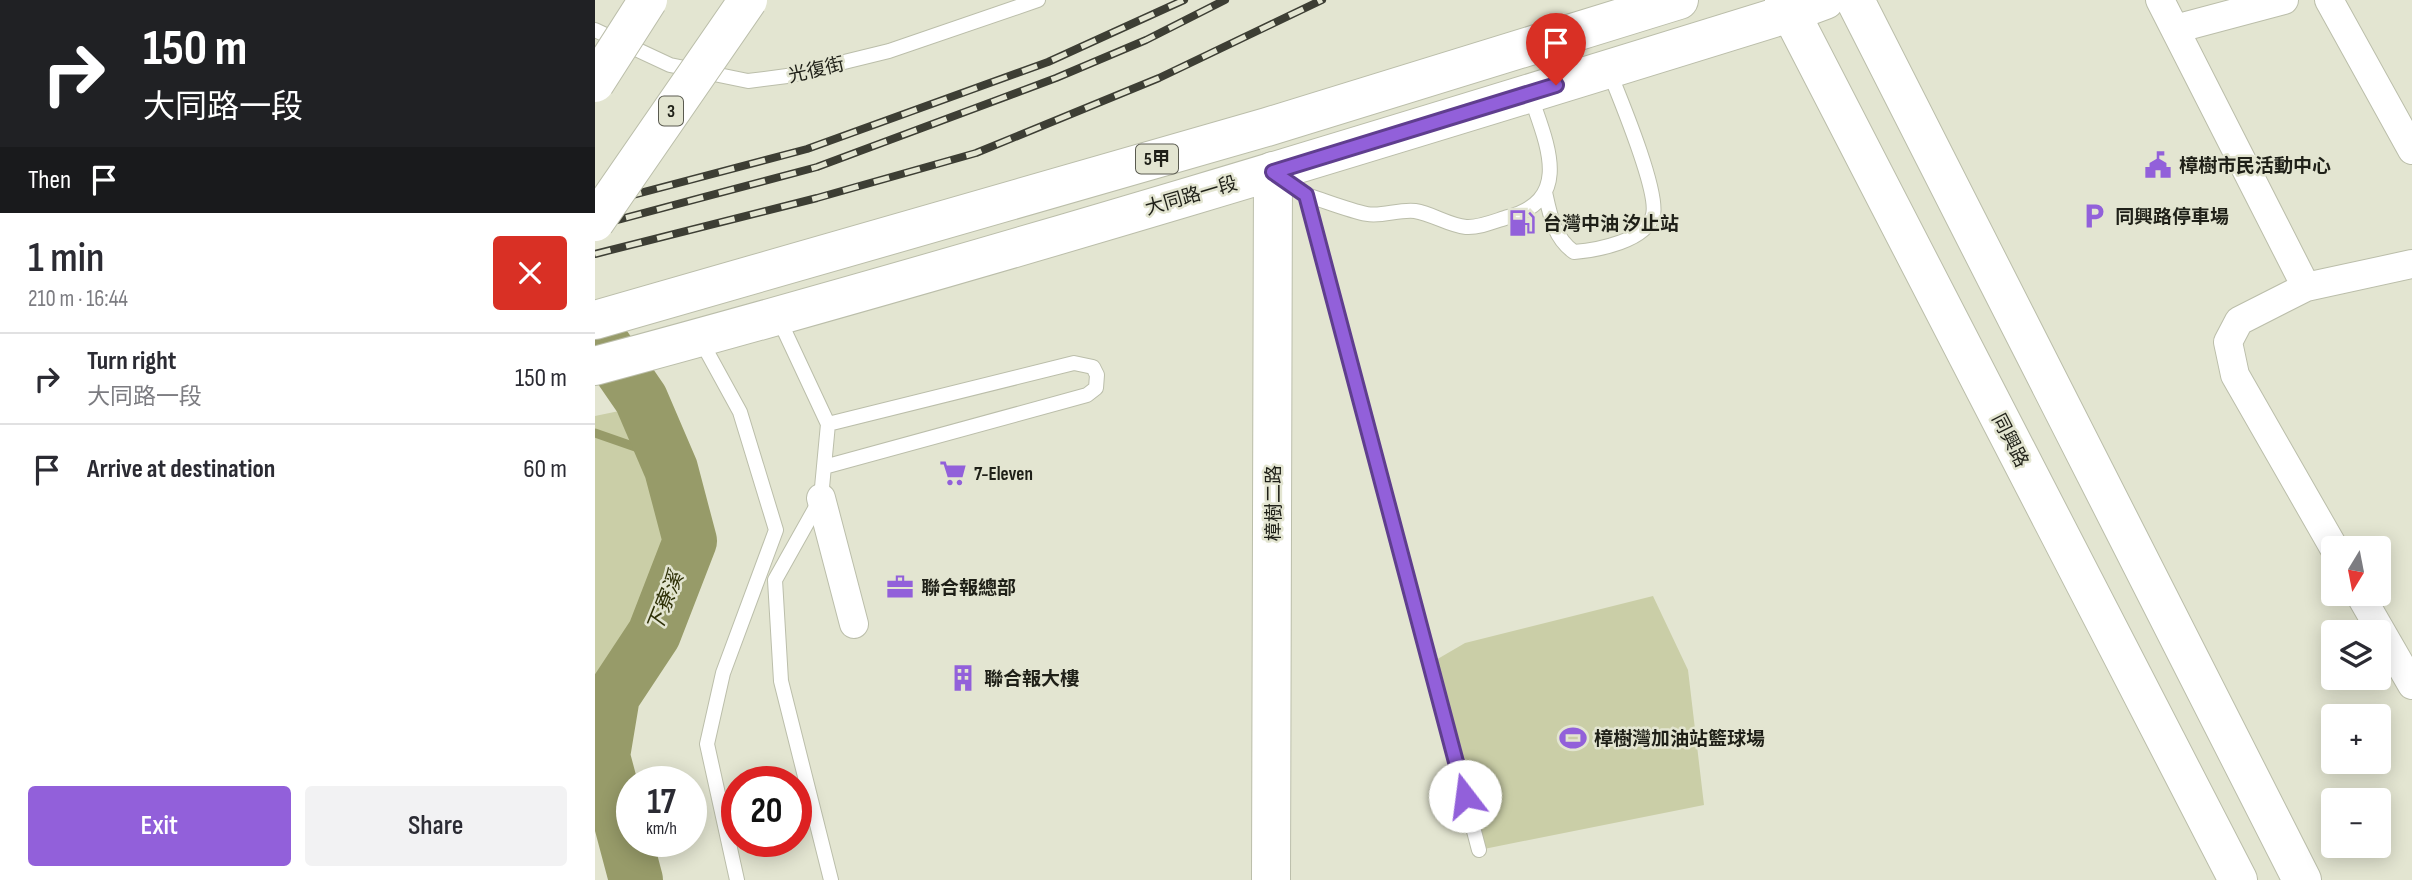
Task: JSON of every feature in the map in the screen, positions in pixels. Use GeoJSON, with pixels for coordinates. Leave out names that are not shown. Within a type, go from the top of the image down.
{"type":"FeatureCollection","features":[{"type":"Feature","properties":{"kind":"main road"},"geometry":{"type":"LineString","coordinates":[[595,83],[648,0]]}},
{"type":"Feature","properties":{"kind":"main road","name":"3"},"geometry":{"type":"LineString","coordinates":[[595,222],[748,0]]}},
{"type":"Feature","properties":{"kind":"main road","name":"5甲"},"geometry":{"type":"LineString","coordinates":[[595,320],[1267,127],[1679,0]]}},
{"type":"Feature","properties":{"kind":"main road"},"geometry":{"type":"LineString","coordinates":[[1855,0],[2302,880]]}},
{"type":"Feature","properties":{"kind":"main road","name":"大同路一段"},"geometry":{"type":"LineString","coordinates":[[595,366],[778,317],[1273,172],[1608,69],[1800,4]]}},
{"type":"Feature","properties":{"kind":"main road","name":"同興路"},"geometry":{"type":"LineString","coordinates":[[1800,4],[2238,880]]}},
{"type":"Feature","properties":{"kind":"main road","name":"樟樹二路"},"geometry":{"type":"LineString","coordinates":[[1271,880],[1273,172]]}},
{"type":"Feature","properties":{"kind":"street"},"geometry":{"type":"LineString","coordinates":[[2160,0],[2306,287]]}},
{"type":"Feature","properties":{"kind":"street"},"geometry":{"type":"LineString","coordinates":[[2175,29],[2284,0]]}},
{"type":"Feature","properties":{"kind":"street"},"geometry":{"type":"LineString","coordinates":[[2329,0],[2412,150]]}},
{"type":"Feature","properties":{"kind":"street","name":"樟樹二路"},"geometry":{"type":"LineString","coordinates":[[1267,127],[1273,172]]}},
{"type":"Feature","properties":{"kind":"street"},"geometry":{"type":"LineString","coordinates":[[2326,536],[2235,375],[2228,342],[2239,321],[2306,287],[2412,264]]}},
{"type":"Feature","properties":{"kind":"street"},"geometry":{"type":"LineString","coordinates":[[821,498],[854,624]]}},
{"type":"Feature","properties":{"kind":"street"},"geometry":{"type":"LineString","coordinates":[[2367,606],[2412,685]]}},
{"type":"Feature","properties":{"kind":"lane","name":"光復街"},"geometry":{"type":"LineString","coordinates":[[595,30],[670,65],[748,81],[787,76],[889,51],[1038,0]]}},
{"type":"Feature","properties":{"kind":"lane"},"geometry":{"type":"LineString","coordinates":[[1545,192],[1557,233],[1563,244],[1574,252],[1636,236],[1648,226],[1654,214],[1651,192],[1625,109],[1608,69]]}},
{"type":"Feature","properties":{"kind":"lane"},"geometry":{"type":"LineString","coordinates":[[1273,172],[1306,195],[1370,215],[1398,210],[1417,212],[1471,227],[1524,213],[1536,206],[1545,192],[1551,173],[1548,151],[1530,93]]}},
{"type":"Feature","properties":{"kind":"lane"},"geometry":{"type":"LineString","coordinates":[[1306,195],[1479,850]]}},
{"type":"Feature","properties":{"kind":"lane"},"geometry":{"type":"LineString","coordinates":[[778,317],[828,424],[821,498],[775,580],[782,681],[831,880]]}},
{"type":"Feature","properties":{"kind":"lane"},"geometry":{"type":"LineString","coordinates":[[699,338],[740,412],[776,530],[723,673],[707,744],[737,880]]}},
{"type":"Feature","properties":{"kind":"lane"},"geometry":{"type":"LineString","coordinates":[[824,467],[1087,396],[1096,388],[1097,375],[1093,367],[1074,363],[828,424]]}},
{"type":"Feature","properties":{"kind":"green space"},"geometry":{"type":"Polygon","coordinates":[[[624,410],[671,469],[690,541],[654,634],[613,696],[603,756],[595,743],[595,416],[624,410]]]}},
{"type":"Feature","properties":{"kind":"green space","name":"樟樹灣加油站籃球場"},"geometry":{"type":"Polygon","coordinates":[[[1653,596],[1688,670],[1704,805],[1479,850],[1429,664],[1465,643],[1653,596]]]}},
{"type":"Feature","properties":{"kind":"waterway","name":"下寮溪"},"geometry":{"type":"LineString","coordinates":[[595,332],[641,399],[671,469],[690,541],[654,634],[613,696],[603,756],[636,880]]}},
{"type":"Feature","properties":{"kind":"waterway"},"geometry":{"type":"LineString","coordinates":[[595,433],[641,449],[671,469]]}},
{"type":"Feature","properties":{"kind":"railway"},"geometry":{"type":"LineString","coordinates":[[595,205],[807,149],[1048,62],[1184,0]]}},
{"type":"Feature","properties":{"kind":"railway"},"geometry":{"type":"LineString","coordinates":[[595,226],[817,167],[1056,78],[1146,40],[1225,0]]}},
{"type":"Feature","properties":{"kind":"railway"},"geometry":{"type":"LineString","coordinates":[[595,254],[817,198],[976,153],[1159,78],[1322,0]]}},
{"type":"Feature","properties":{"kind":"place","name":"樟樹市民活動中心"},"geometry":{"type":"Point","coordinates":[2158,165]}},
{"type":"Feature","properties":{"kind":"place","name":"同興路停車場"},"geometry":{"type":"Point","coordinates":[2094,216]}},
{"type":"Feature","properties":{"kind":"place","name":"台灣中油 汐止站"},"geometry":{"type":"Point","coordinates":[1522,223]}},
{"type":"Feature","properties":{"kind":"place","name":"7-Eleven"},"geometry":{"type":"Point","coordinates":[953,473]}},
{"type":"Feature","properties":{"kind":"place","name":"聯合報總部"},"geometry":{"type":"Point","coordinates":[900,587]}},
{"type":"Feature","properties":{"kind":"place","name":"聯合報大樓"},"geometry":{"type":"Point","coordinates":[963,678]}},
{"type":"Feature","properties":{"kind":"place","name":"樟樹灣加油站籃球場"},"geometry":{"type":"Point","coordinates":[1573,738]}},
{"type":"Feature","properties":{"kind":"route"},"geometry":{"type":"LineString","coordinates":[[1465,796],[1306,195],[1273,172],[1556,85]]}}]}
